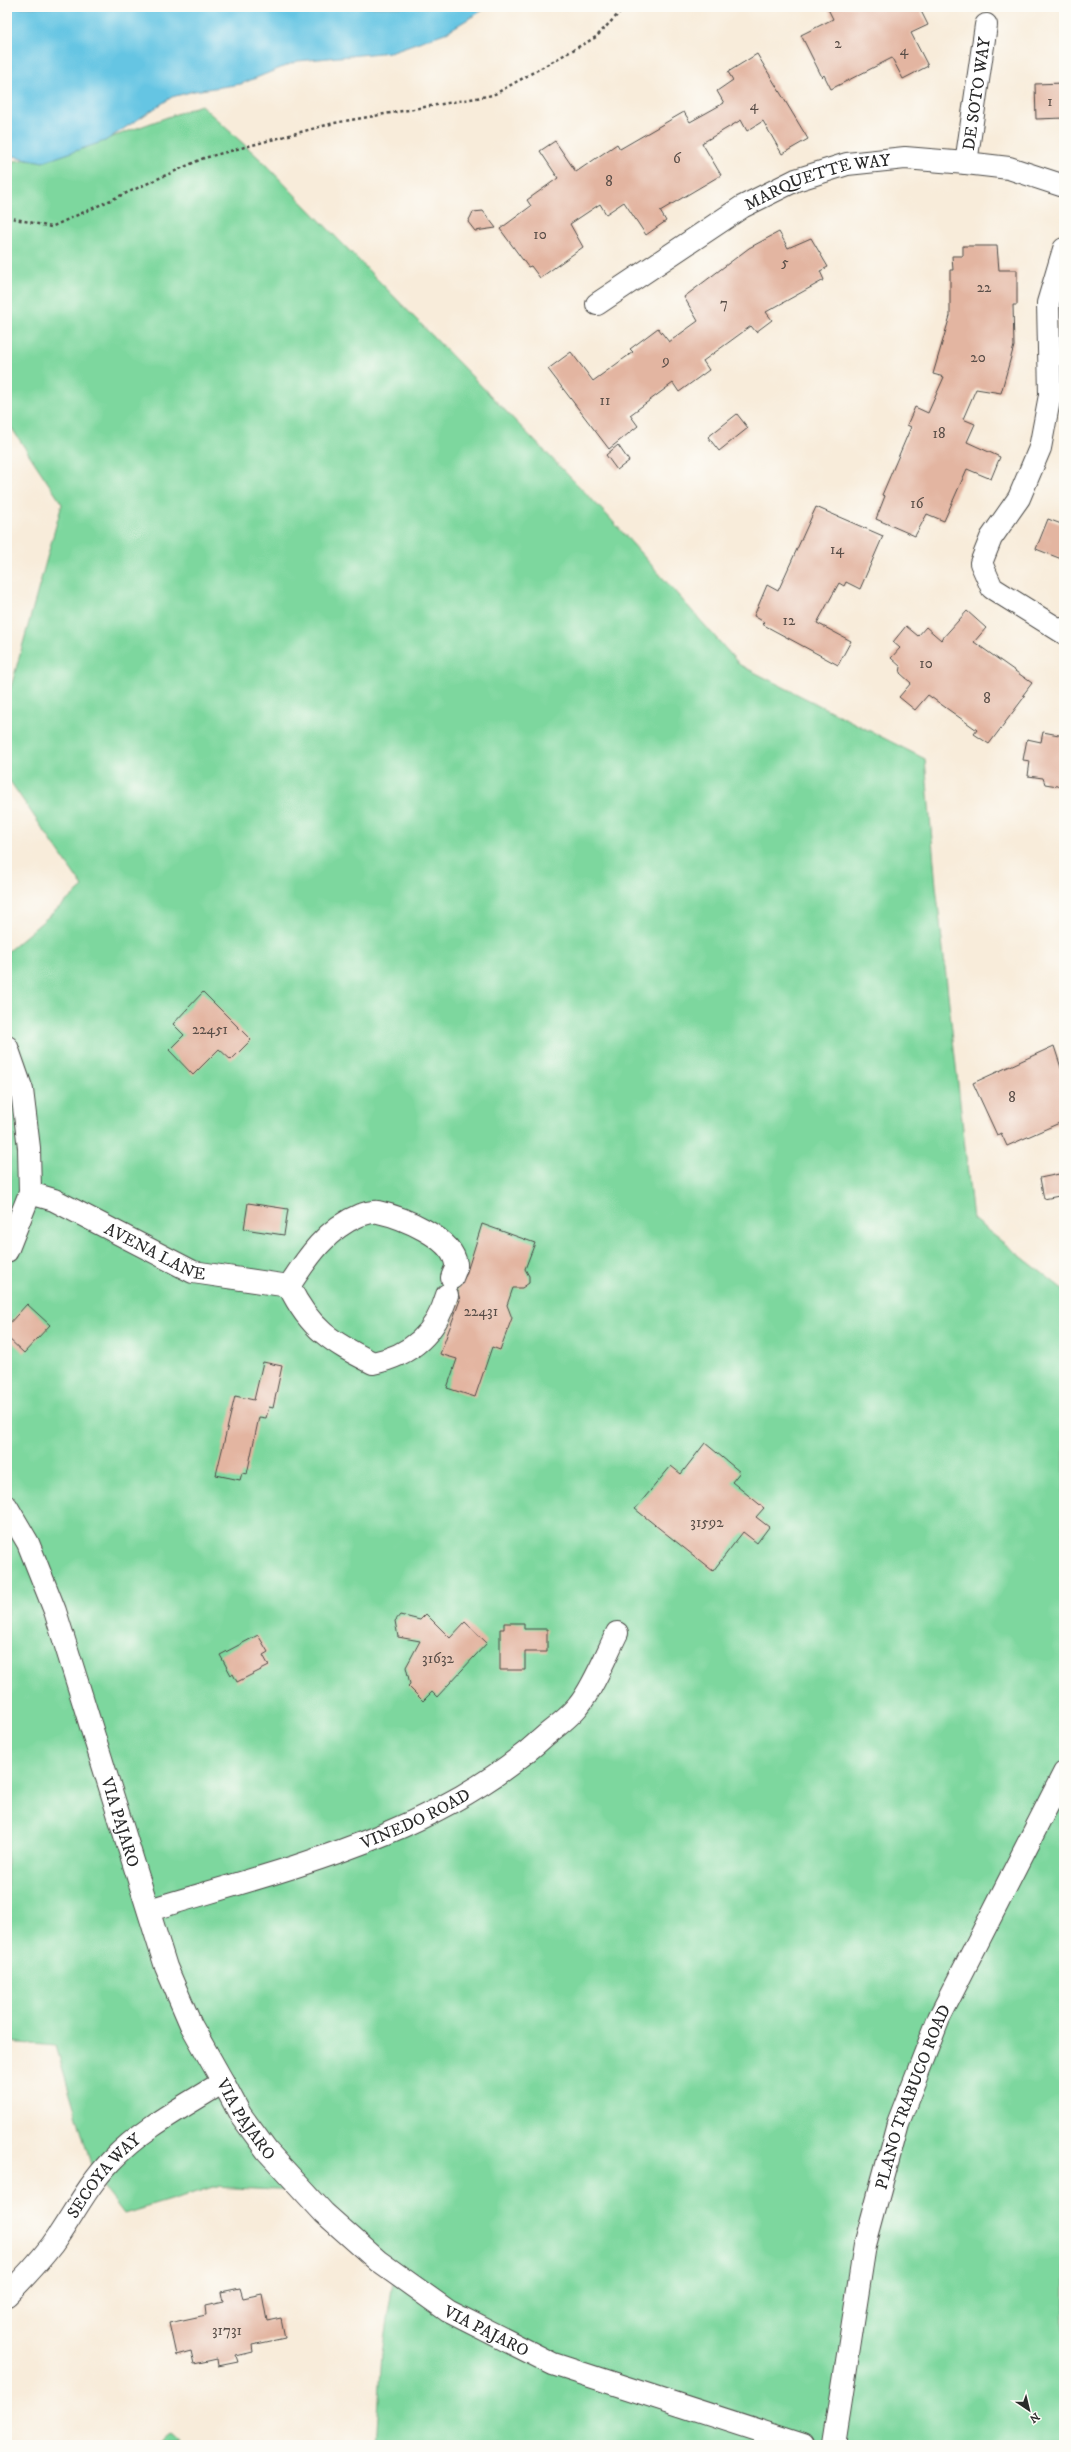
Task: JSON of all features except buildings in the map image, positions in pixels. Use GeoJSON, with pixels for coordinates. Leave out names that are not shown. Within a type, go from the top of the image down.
{"type":"FeatureCollection","features":[{"type":"Feature","properties":{"kind":"street","name":"DE SOTO WAY"},"geometry":{"type":"LineString","coordinates":[[966,163],[986,25]]}},
{"type":"Feature","properties":{"kind":"street","name":"MARQUETTE WAY"},"geometry":{"type":"LineString","coordinates":[[597,304],[742,207],[796,180],[847,164],[898,159],[966,163],[1009,168],[1064,186]]}},
{"type":"Feature","properties":{"kind":"street"},"geometry":{"type":"LineString","coordinates":[[1064,249],[1048,303],[1050,395],[1040,448],[1019,498],[991,538],[981,563],[992,588],[1064,633]]}},
{"type":"Feature","properties":{"kind":"street"},"geometry":{"type":"LineString","coordinates":[[7,1047],[22,1090],[29,1148],[30,1193],[7,1251]]}},
{"type":"Feature","properties":{"kind":"street","name":"AVENA LANE"},"geometry":{"type":"LineString","coordinates":[[30,1193],[54,1200],[193,1272],[289,1286]]}},
{"type":"Feature","properties":{"kind":"street"},"geometry":{"type":"LineString","coordinates":[[376,1211],[426,1230],[442,1240],[451,1252],[456,1264],[442,1314],[423,1339],[394,1359],[373,1363],[333,1343],[309,1319],[297,1304],[289,1286],[307,1257],[334,1231],[359,1215],[376,1211]]}},
{"type":"Feature","properties":{"kind":"street","name":"VIA PAJARO"},"geometry":{"type":"LineString","coordinates":[[7,1507],[28,1544],[55,1611],[166,1967],[191,2025],[240,2114],[267,2151],[324,2213],[378,2261],[448,2311],[553,2364],[803,2445]]}},
{"type":"Feature","properties":{"kind":"street","name":"VINEDO ROAD"},"geometry":{"type":"LineString","coordinates":[[148,1910],[284,1869],[378,1836],[459,1800],[531,1750],[579,1705],[618,1632]]}},
{"type":"Feature","properties":{"kind":"street","name":"PLANO TRABUCO ROAD"},"geometry":{"type":"LineString","coordinates":[[834,2445],[865,2245],[898,2123],[939,2018],[1064,1773]]}},
{"type":"Feature","properties":{"kind":"street","name":"SECOYA WAY"},"geometry":{"type":"LineString","coordinates":[[7,2295],[32,2270],[52,2245],[82,2196],[111,2161],[148,2130],[223,2082]]}},
{"type":"Feature","properties":{"kind":"path"},"geometry":{"type":"LineString","coordinates":[[7,218],[51,227],[204,158],[334,123],[493,95],[596,37],[625,7]]}},
{"type":"Feature","properties":{"kind":"green space"},"geometry":{"type":"Polygon","coordinates":[[[201,105],[260,159],[607,515],[740,665],[925,759],[936,886],[973,1219],[1064,1290],[1064,2445],[376,2445],[382,2353],[395,2269],[296,2191],[213,2187],[124,2214],[94,2175],[56,2046],[7,2042],[7,952],[83,887],[7,777],[7,701],[62,504],[7,421],[7,162],[65,154],[201,105]]]}},
{"type":"Feature","properties":{"kind":"green space"},"geometry":{"type":"Polygon","coordinates":[[[170,2435],[181,2445],[158,2445],[170,2435]]]}},
{"type":"Feature","properties":{"kind":"water"},"geometry":{"type":"Polygon","coordinates":[[[7,7],[488,7],[445,33],[390,52],[298,61],[241,84],[194,91],[172,97],[105,141],[43,162],[7,155],[7,7]]]}}]}
